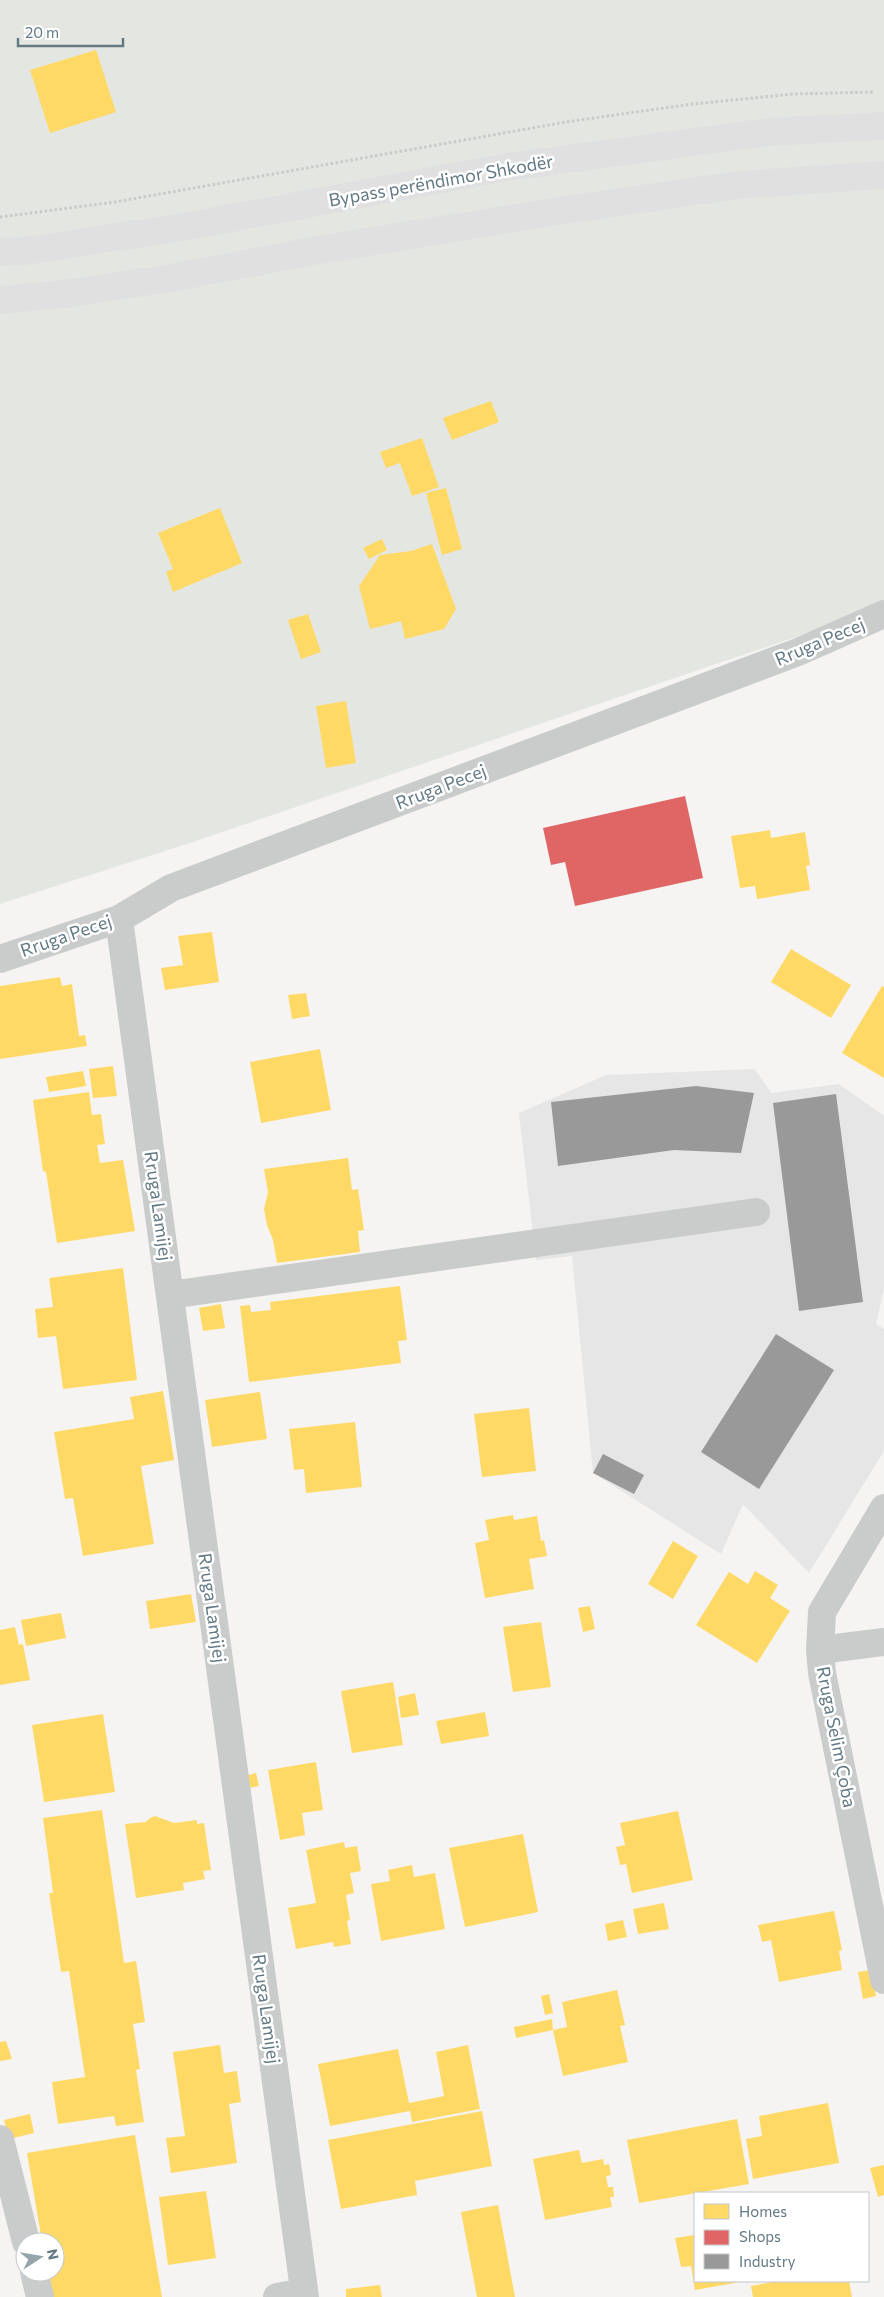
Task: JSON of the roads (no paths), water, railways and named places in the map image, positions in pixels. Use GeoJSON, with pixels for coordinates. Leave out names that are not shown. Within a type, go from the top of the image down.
{"type":"FeatureCollection","features":[{"type":"Feature","properties":{"kind":"highway","name":"Bypass perëndimor Shkodër"},"geometry":{"type":"LineString","coordinates":[[0,252],[25,251],[183,227],[516,166],[769,132],[884,126]]}},
{"type":"Feature","properties":{"kind":"highway"},"geometry":{"type":"LineString","coordinates":[[0,300],[71,293],[171,278],[307,252],[538,214],[738,185],[884,175]]}},
{"type":"Feature","properties":{"kind":"street","name":"Rruga Pecej"},"geometry":{"type":"LineString","coordinates":[[0,959],[119,919],[171,888],[788,656],[884,614]]}},
{"type":"Feature","properties":{"kind":"street","name":"Rruga Lamijej"},"geometry":{"type":"LineString","coordinates":[[119,919],[304,2294]]}},
{"type":"Feature","properties":{"kind":"street"},"geometry":{"type":"LineString","coordinates":[[170,1295],[756,1212]]}},
{"type":"Feature","properties":{"kind":"street","name":"Rruga Selim Çoba"},"geometry":{"type":"LineString","coordinates":[[884,1508],[822,1612],[820,1650],[822,1673],[884,1980]]}},
{"type":"Feature","properties":{"kind":"street"},"geometry":{"type":"LineString","coordinates":[[820,1650],[884,1642]]}},
{"type":"Feature","properties":{"kind":"street"},"geometry":{"type":"LineString","coordinates":[[0,2139],[23,2232]]}},
{"type":"Feature","properties":{"kind":"street"},"geometry":{"type":"LineString","coordinates":[[36,2282],[40,2297]]}},
{"type":"Feature","properties":{"kind":"street"},"geometry":{"type":"LineString","coordinates":[[277,2297],[304,2294]]}}]}
